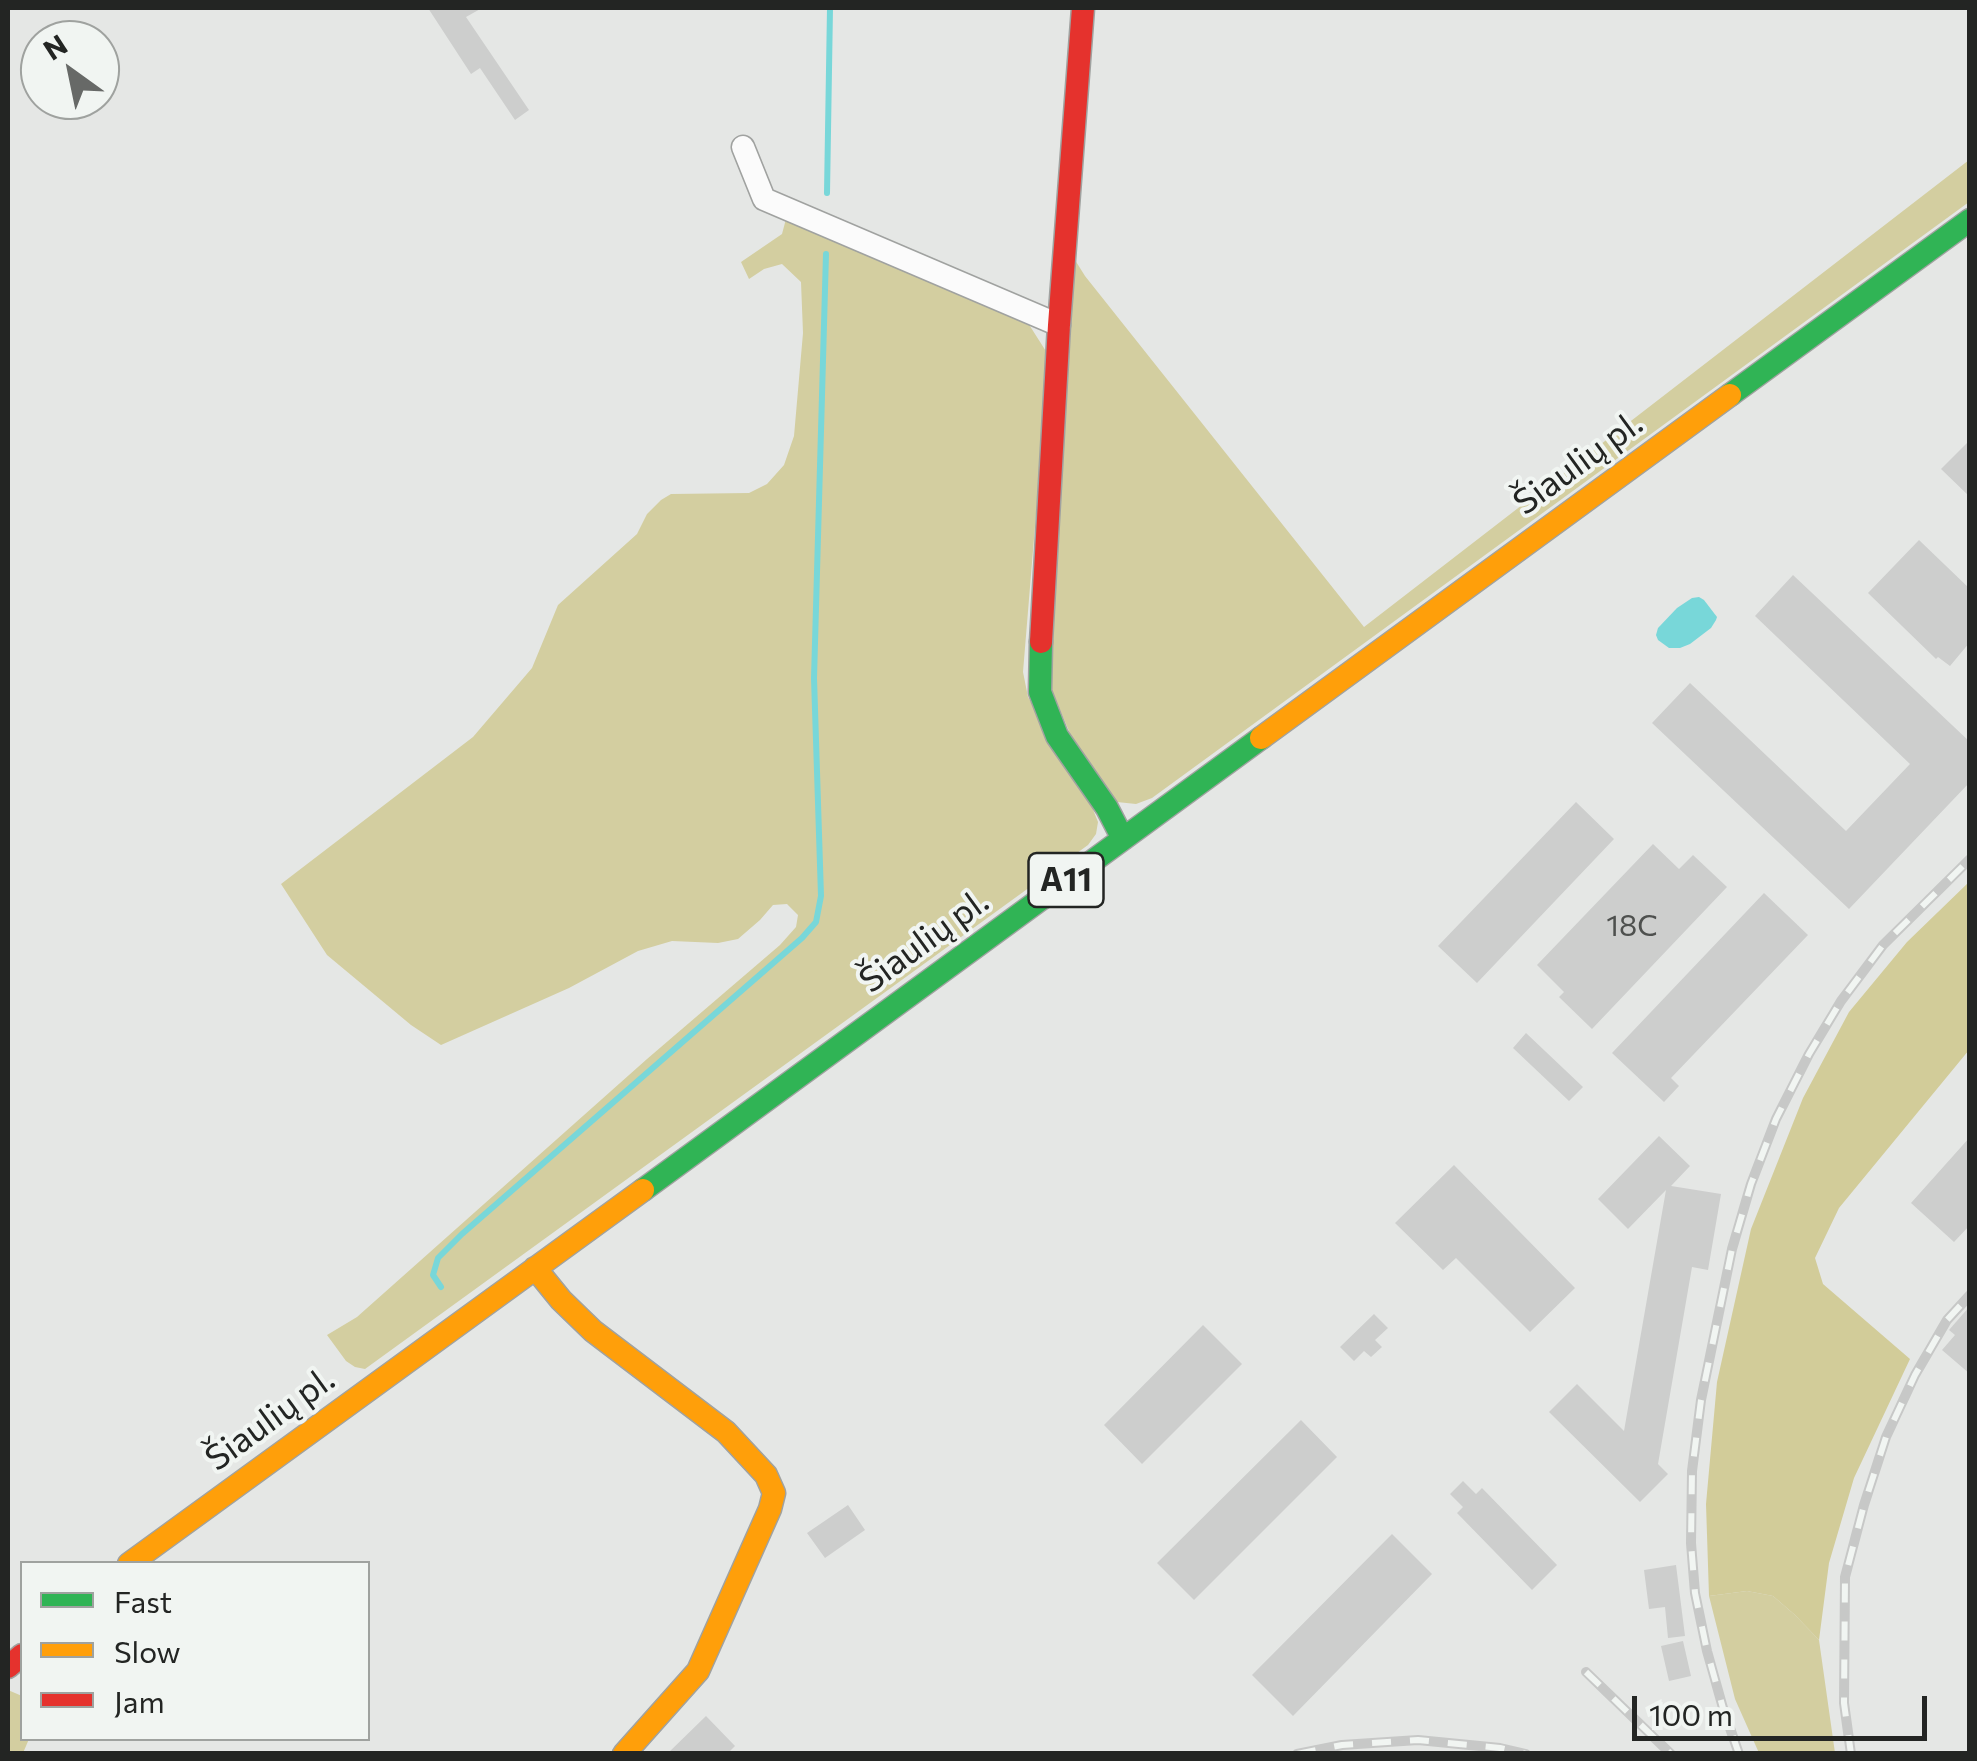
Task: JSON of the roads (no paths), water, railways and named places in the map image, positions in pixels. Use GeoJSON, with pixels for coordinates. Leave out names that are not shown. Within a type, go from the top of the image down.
{"type":"FeatureCollection","features":[{"type":"Feature","properties":{"kind":"main road"},"geometry":{"type":"LineString","coordinates":[[1083,8],[1058,325],[1040,692],[1057,736],[1107,808],[1123,839]]}},
{"type":"Feature","properties":{"kind":"main road","name":"Šiaulių pl."},"geometry":{"type":"LineString","coordinates":[[136,1561],[1970,220]]}},
{"type":"Feature","properties":{"kind":"main road"},"geometry":{"type":"LineString","coordinates":[[535,1268],[593,1331],[726,1432],[766,1474],[774,1493],[698,1671],[624,1754]]}},
{"type":"Feature","properties":{"kind":"street"},"geometry":{"type":"LineString","coordinates":[[742,147],[764,199],[1058,325]]}},
{"type":"Feature","properties":{"kind":"water"},"geometry":{"type":"Polygon","coordinates":[[[1699,597],[1717,617],[1711,628],[1680,648],[1669,648],[1658,640],[1658,628],[1677,608],[1699,597]]]}},
{"type":"Feature","properties":{"kind":"waterway"},"geometry":{"type":"LineString","coordinates":[[827,193],[830,8]]}},
{"type":"Feature","properties":{"kind":"waterway"},"geometry":{"type":"LineString","coordinates":[[441,1287],[433,1275],[438,1258],[462,1234],[816,922],[821,896],[814,678],[826,254]]}},
{"type":"Feature","properties":{"kind":"railway"},"geometry":{"type":"LineString","coordinates":[[1739,1754],[1707,1651],[1695,1593],[1691,1543],[1692,1471],[1701,1400],[1732,1249],[1776,1119],[1841,1001],[1883,945],[1970,859]]}},
{"type":"Feature","properties":{"kind":"railway"},"geometry":{"type":"LineString","coordinates":[[1851,1754],[1844,1703],[1845,1577],[1886,1437],[1947,1320],[1970,1295]]}},
{"type":"Feature","properties":{"kind":"railway"},"geometry":{"type":"LineString","coordinates":[[1586,1672],[1671,1754]]}},
{"type":"Feature","properties":{"kind":"railway"},"geometry":{"type":"LineString","coordinates":[[1297,1754],[1342,1745],[1418,1740],[1526,1754]]}}]}
